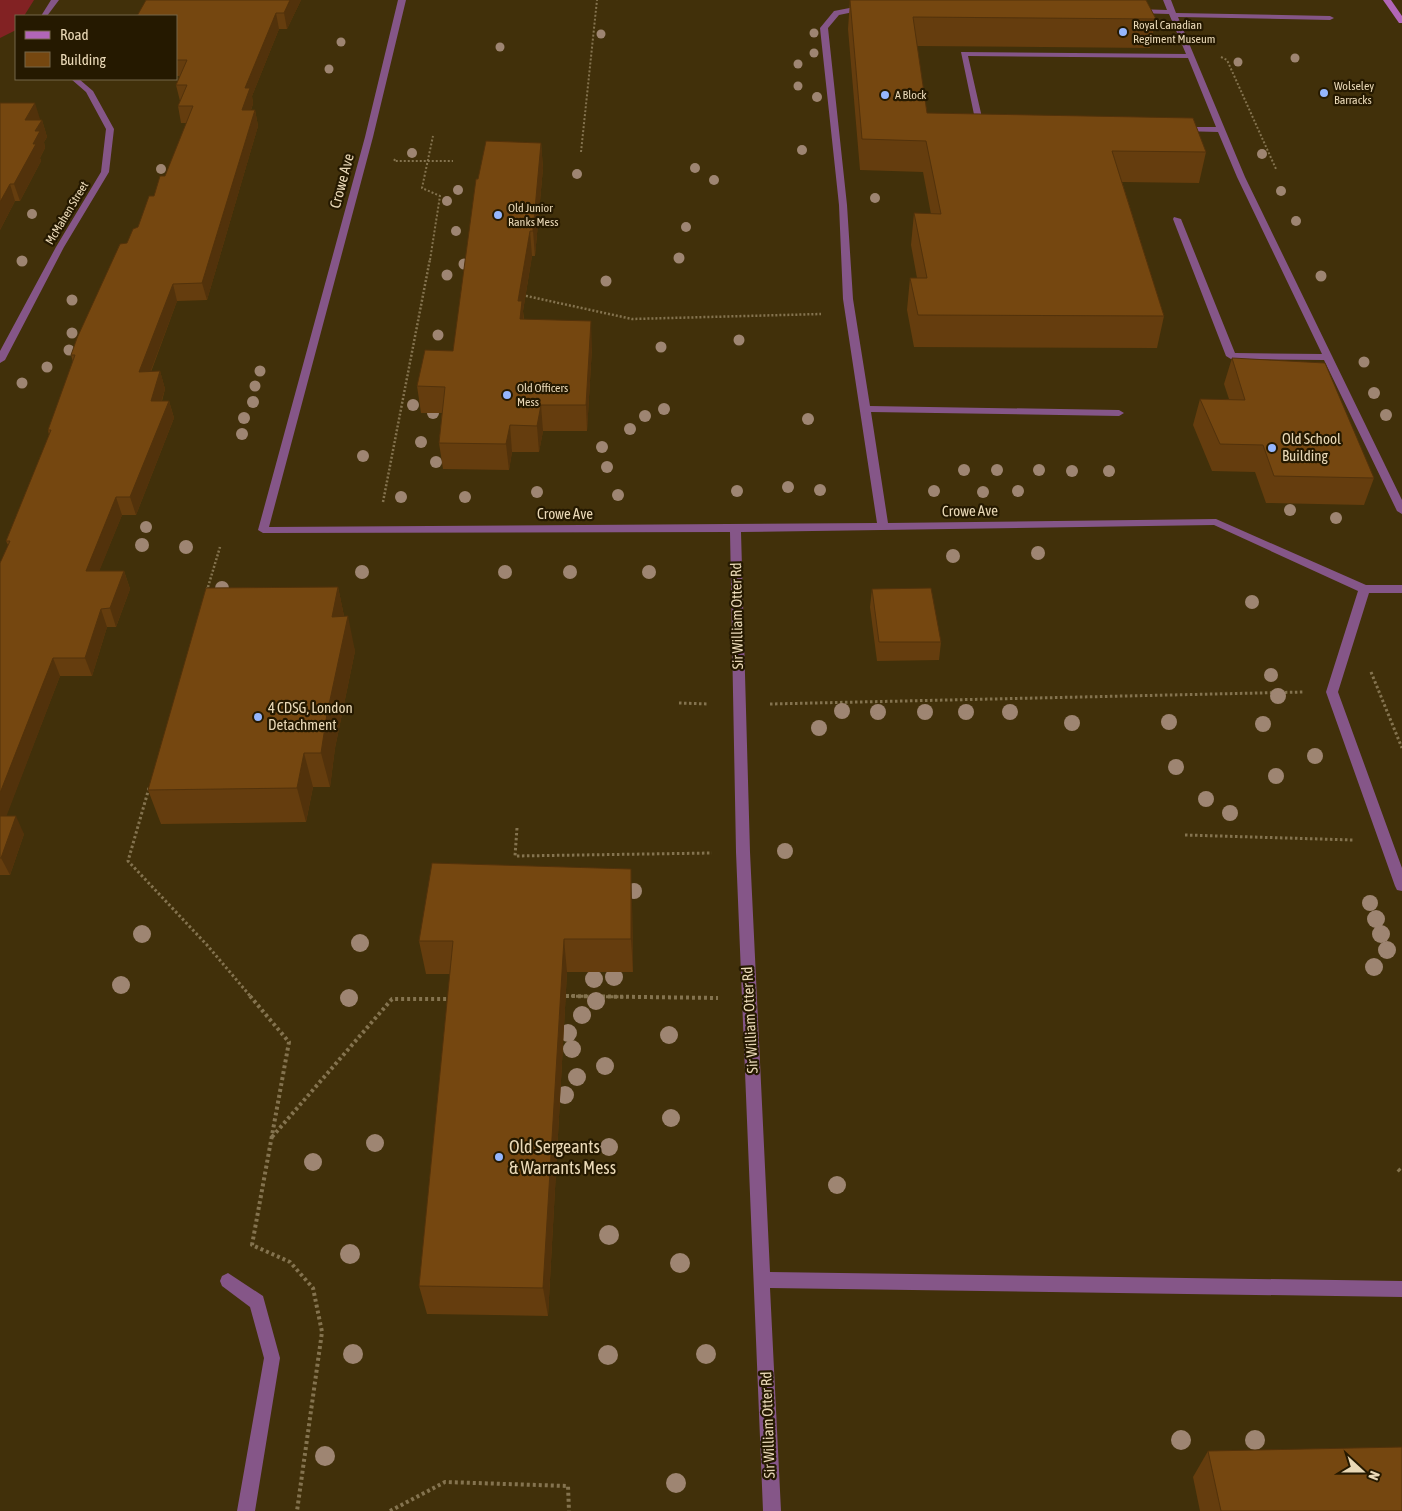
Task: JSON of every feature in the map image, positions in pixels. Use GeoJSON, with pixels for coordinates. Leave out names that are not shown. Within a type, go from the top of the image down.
{"type":"FeatureCollection","features":[{"type":"Feature","properties":{"kind":"main road"},"geometry":{"type":"LineString","coordinates":[[1387,0],[1402,21]]}},
{"type":"Feature","properties":{"kind":"street"},"geometry":{"type":"LineString","coordinates":[[45,15],[54,0]]}},
{"type":"Feature","properties":{"kind":"street","name":"Crowe Ave"},"geometry":{"type":"LineString","coordinates":[[402,0],[369,137],[263,530],[735,529],[1216,522],[1364,589],[1402,589]]}},
{"type":"Feature","properties":{"kind":"street"},"geometry":{"type":"LineString","coordinates":[[1167,0],[1241,177],[1402,510]]}},
{"type":"Feature","properties":{"kind":"street"},"geometry":{"type":"LineString","coordinates":[[871,6],[837,13],[824,28],[843,205],[848,298],[852,313],[883,527]]}},
{"type":"Feature","properties":{"kind":"street"},"geometry":{"type":"LineString","coordinates":[[1124,10],[1330,18]]}},
{"type":"Feature","properties":{"kind":"street"},"geometry":{"type":"LineString","coordinates":[[999,125],[980,124],[964,54],[1190,56]]}},
{"type":"Feature","properties":{"kind":"street","name":"McMahen Street"},"geometry":{"type":"LineString","coordinates":[[0,360],[60,247],[106,172],[110,129],[89,91],[76,80]]}},
{"type":"Feature","properties":{"kind":"street"},"geometry":{"type":"LineString","coordinates":[[1173,129],[1221,130]]}},
{"type":"Feature","properties":{"kind":"street"},"geometry":{"type":"LineString","coordinates":[[1177,219],[1231,356],[1328,357]]}},
{"type":"Feature","properties":{"kind":"street"},"geometry":{"type":"LineString","coordinates":[[866,408],[1119,413]]}},
{"type":"Feature","properties":{"kind":"street","name":"Sir William Otter Rd"},"geometry":{"type":"LineString","coordinates":[[735,529],[748,999],[772,1511]]}},
{"type":"Feature","properties":{"kind":"street"},"geometry":{"type":"LineString","coordinates":[[1364,589],[1332,692],[1402,886]]}},
{"type":"Feature","properties":{"kind":"street"},"geometry":{"type":"LineString","coordinates":[[762,1280],[1402,1289]]}},
{"type":"Feature","properties":{"kind":"street"},"geometry":{"type":"LineString","coordinates":[[228,1281],[257,1302],[272,1358],[246,1511]]}},
{"type":"Feature","properties":{"kind":"path"},"geometry":{"type":"LineString","coordinates":[[581,152],[596,0]]}},
{"type":"Feature","properties":{"kind":"path"},"geometry":{"type":"LineString","coordinates":[[1219,56],[1227,60],[1276,169]]}},
{"type":"Feature","properties":{"kind":"path"},"geometry":{"type":"LineString","coordinates":[[378,530],[424,298],[440,196],[422,188],[433,136]]}},
{"type":"Feature","properties":{"kind":"path"},"geometry":{"type":"LineString","coordinates":[[396,154],[394,161],[453,161]]}},
{"type":"Feature","properties":{"kind":"path"},"geometry":{"type":"LineString","coordinates":[[522,295],[632,320],[852,313]]}},
{"type":"Feature","properties":{"kind":"path"},"geometry":{"type":"LineString","coordinates":[[206,595],[220,548]]}},
{"type":"Feature","properties":{"kind":"path"},"geometry":{"type":"LineString","coordinates":[[1370,669],[1402,748]]}},
{"type":"Feature","properties":{"kind":"path"},"geometry":{"type":"LineString","coordinates":[[739,705],[1332,692]]}},
{"type":"Feature","properties":{"kind":"path"},"geometry":{"type":"LineString","coordinates":[[150,785],[128,861],[207,945],[289,1042],[252,1245],[290,1262],[313,1288],[322,1332],[297,1511]]}},
{"type":"Feature","properties":{"kind":"path"},"geometry":{"type":"LineString","coordinates":[[517,828],[515,856],[743,852]]}},
{"type":"Feature","properties":{"kind":"path"},"geometry":{"type":"LineString","coordinates":[[1185,835],[1386,841]]}},
{"type":"Feature","properties":{"kind":"path"},"geometry":{"type":"LineString","coordinates":[[566,996],[748,999]]}},
{"type":"Feature","properties":{"kind":"path"},"geometry":{"type":"LineString","coordinates":[[272,1137],[392,999],[457,999]]}},
{"type":"Feature","properties":{"kind":"path"},"geometry":{"type":"LineString","coordinates":[[1398,1169],[1402,1173]]}},
{"type":"Feature","properties":{"kind":"path"},"geometry":{"type":"LineString","coordinates":[[390,1511],[445,1482],[568,1486],[569,1511]]}},
{"type":"Feature","properties":{"kind":"shaded area"},"geometry":{"type":"Polygon","coordinates":[[[0,0],[34,0],[25,15],[15,15],[15,30],[0,38],[0,0]]]}},
{"type":"Feature","properties":{"kind":"building"},"geometry":{"type":"Polygon","coordinates":[[[146,0],[290,0],[284,13],[276,13],[245,88],[250,88],[242,110],[255,110],[202,283],[173,284],[139,372],[160,371],[151,401],[169,401],[130,497],[116,497],[86,571],[124,571],[110,608],[101,609],[85,658],[53,658],[0,793],[0,563],[10,541],[6,541],[51,430],[48,430],[75,355],[71,355],[77,338],[120,244],[127,243],[133,229],[138,227],[149,196],[154,196],[160,176],[165,176],[193,106],[178,106],[187,85],[176,85],[187,60],[178,60],[178,15],[138,15],[146,0]]]}},
{"type":"Feature","properties":{"kind":"building"},"geometry":{"type":"Polygon","coordinates":[[[850,0],[1146,0],[1156,19],[913,17],[927,113],[1193,118],[1206,152],[1112,151],[1164,316],[918,315],[910,278],[927,278],[914,213],[941,214],[926,141],[862,139],[850,0]]]}},
{"type":"Feature","properties":{"kind":"building"},"geometry":{"type":"Polygon","coordinates":[[[0,103],[35,103],[25,120],[42,120],[35,131],[40,131],[33,144],[36,144],[14,184],[10,184],[0,202],[0,103]]]}},
{"type":"Feature","properties":{"kind":"building"},"geometry":{"type":"Polygon","coordinates":[[[486,141],[541,143],[533,231],[530,231],[518,301],[522,301],[520,319],[591,321],[586,405],[541,405],[537,426],[510,425],[506,444],[439,443],[445,387],[417,386],[425,350],[453,351],[476,179],[478,179],[486,141]]]}},
{"type":"Feature","properties":{"kind":"building","name":"Old School Building"},"geometry":{"type":"Polygon","coordinates":[[[1232,358],[1325,363],[1374,478],[1274,476],[1263,445],[1220,444],[1200,399],[1245,400],[1232,358]]]}},
{"type":"Feature","properties":{"kind":"building","name":"4 CDSG, London Detachment"},"geometry":{"type":"Polygon","coordinates":[[[338,587],[332,617],[348,616],[327,714],[321,753],[304,753],[297,788],[148,790],[206,588],[338,587]]]}},
{"type":"Feature","properties":{"kind":"building"},"geometry":{"type":"Polygon","coordinates":[[[931,588],[941,642],[879,642],[872,589],[931,588]]]}},
{"type":"Feature","properties":{"kind":"building"},"geometry":{"type":"Polygon","coordinates":[[[0,816],[16,816],[1,858],[0,858],[0,816]]]}},
{"type":"Feature","properties":{"kind":"building","name":"Old Sergeants & Warrants Mess"},"geometry":{"type":"Polygon","coordinates":[[[432,863],[631,869],[631,939],[564,939],[543,1288],[419,1286],[453,941],[419,941],[432,863]]]}},
{"type":"Feature","properties":{"kind":"building"},"geometry":{"type":"Polygon","coordinates":[[[1402,1447],[1402,1511],[1221,1511],[1208,1451],[1402,1447]]]}},
{"type":"Feature","properties":{"kind":"place","name":"Royal Canadian Regiment Museum"},"geometry":{"type":"Point","coordinates":[1123,32]}},
{"type":"Feature","properties":{"kind":"place","name":"Wolseley Barracks"},"geometry":{"type":"Point","coordinates":[1324,93]}},
{"type":"Feature","properties":{"kind":"place","name":"A Block"},"geometry":{"type":"Point","coordinates":[885,95]}},
{"type":"Feature","properties":{"kind":"place","name":"Old Junior Ranks Mess"},"geometry":{"type":"Point","coordinates":[498,215]}},
{"type":"Feature","properties":{"kind":"place","name":"Old Officers Mess"},"geometry":{"type":"Point","coordinates":[507,395]}},
{"type":"Feature","properties":{"kind":"place","name":"Old School Building"},"geometry":{"type":"Point","coordinates":[1272,448]}},
{"type":"Feature","properties":{"kind":"place","name":"4 CDSG, London Detachment"},"geometry":{"type":"Point","coordinates":[258,717]}},
{"type":"Feature","properties":{"kind":"place","name":"Old Sergeants & Warrants Mess"},"geometry":{"type":"Point","coordinates":[499,1157]}}]}
